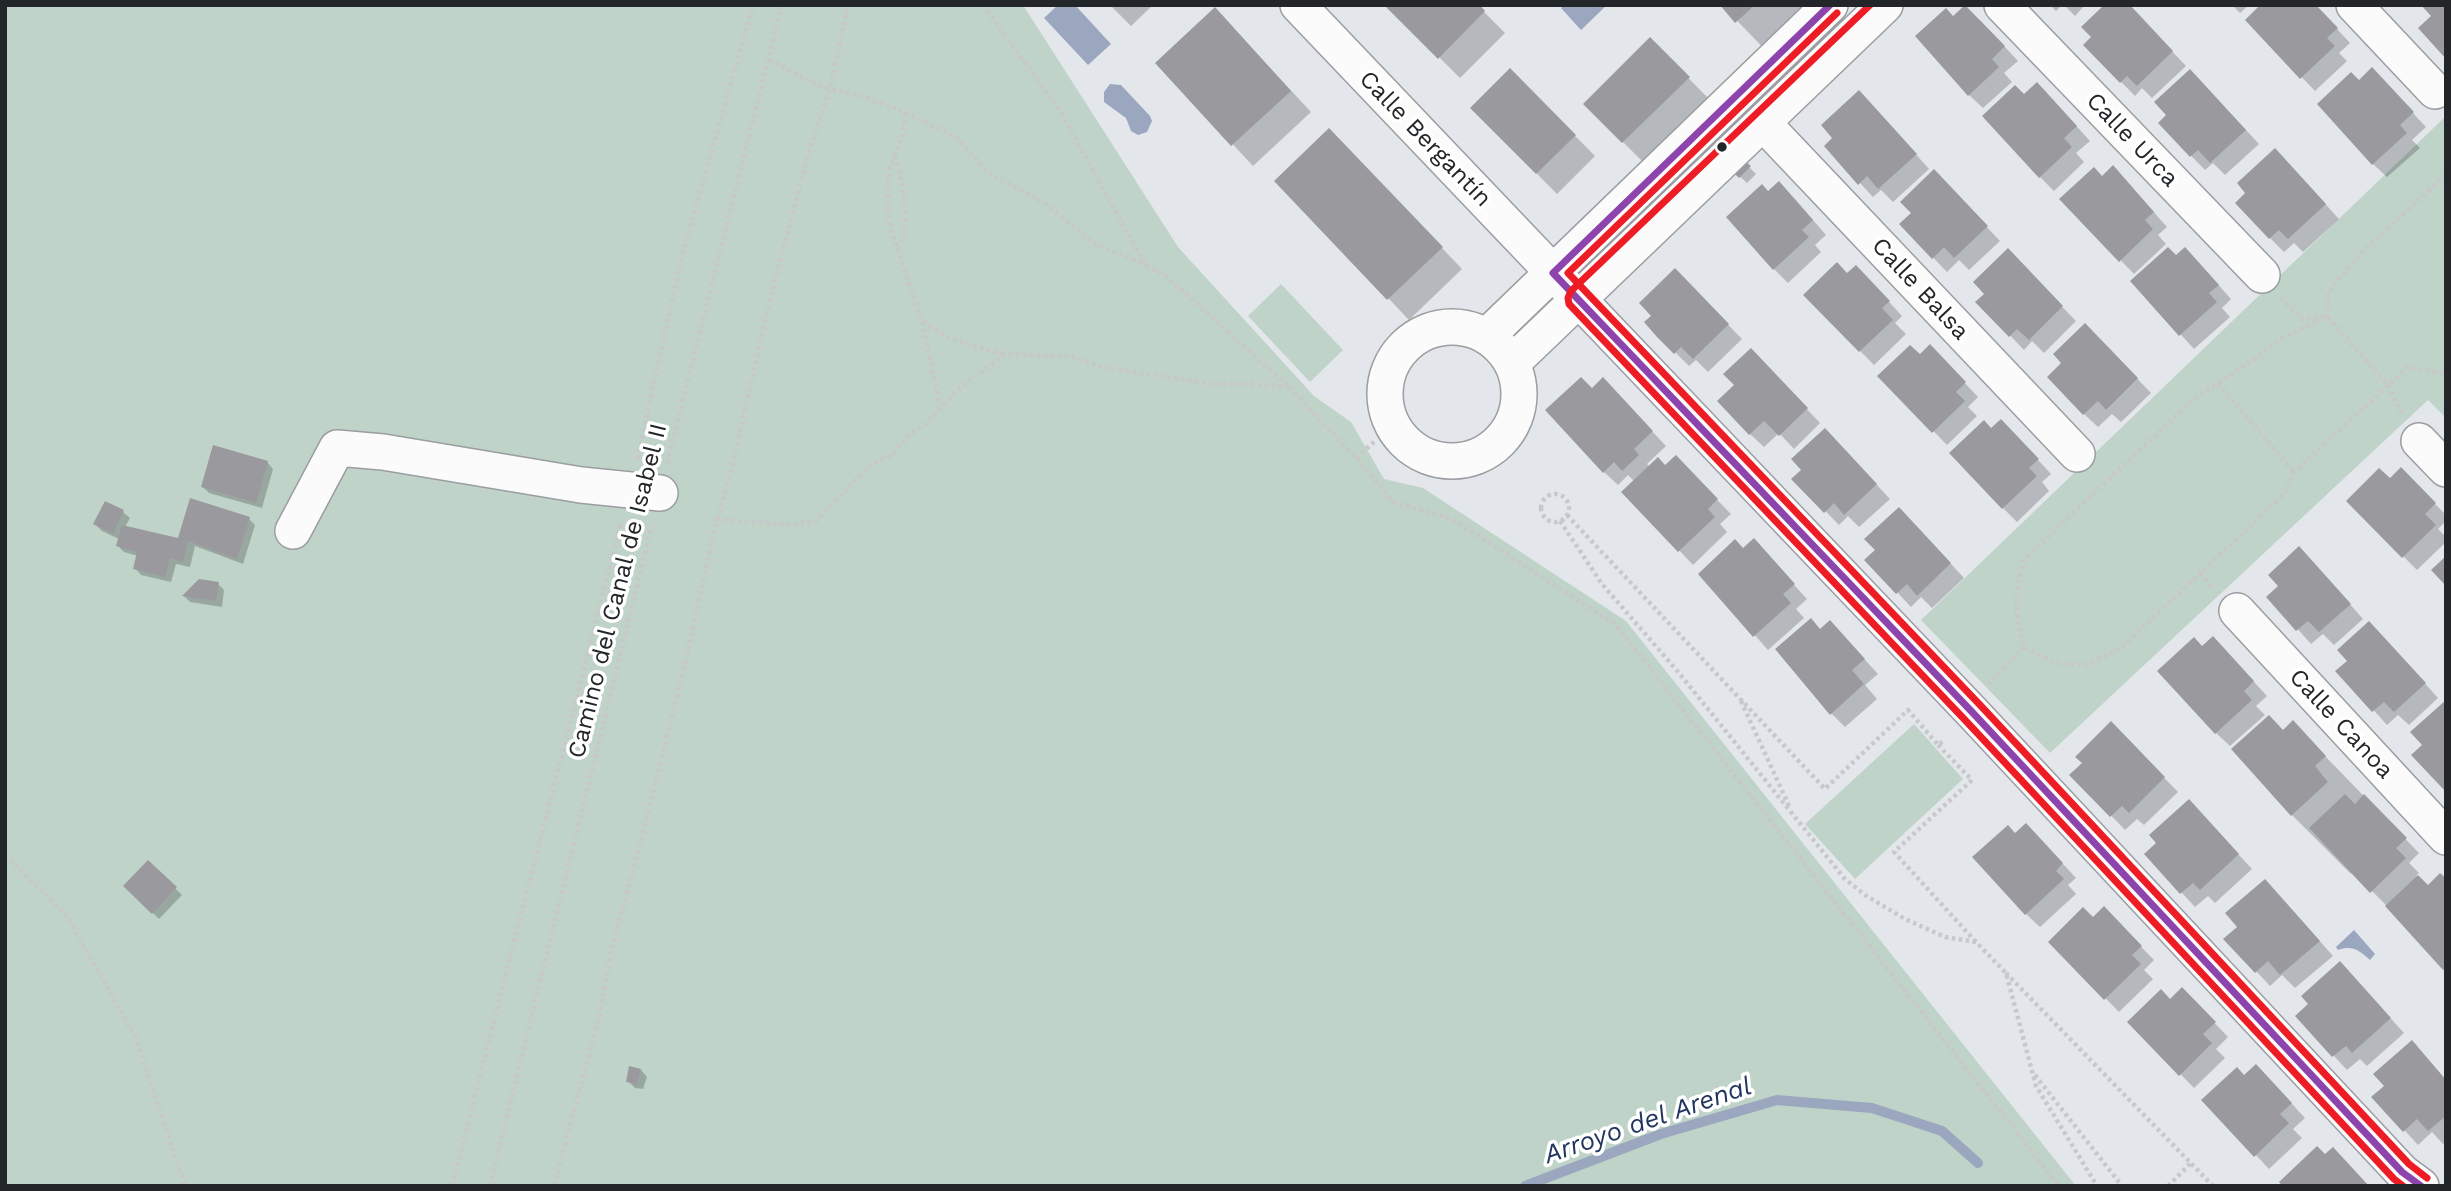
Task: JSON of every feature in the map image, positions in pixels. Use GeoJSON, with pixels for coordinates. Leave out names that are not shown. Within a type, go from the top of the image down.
{"type":"FeatureCollection","features":[{"type":"Feature","properties":{"kind":"street","name":"Calle Bergantín"},"geometry":{"type":"LineString","coordinates":[[1298,5],[1578,299]]}},
{"type":"Feature","properties":{"kind":"street"},"geometry":{"type":"LineString","coordinates":[[1487,336],[1830,5]]}},
{"type":"Feature","properties":{"kind":"street"},"geometry":{"type":"LineString","coordinates":[[1513,363],[1885,5]]}},
{"type":"Feature","properties":{"kind":"street","name":"Calle Urca"},"geometry":{"type":"LineString","coordinates":[[2002,5],[2270,284]]}},
{"type":"Feature","properties":{"kind":"street"},"geometry":{"type":"LineString","coordinates":[[2354,5],[2435,91]]}},
{"type":"Feature","properties":{"kind":"street","name":"Calle Balsa"},"geometry":{"type":"LineString","coordinates":[[1763,123],[2077,454]]}},
{"type":"Feature","properties":{"kind":"street"},"geometry":{"type":"LineString","coordinates":[[1578,299],[1973,713],[2402,1172],[2421,1186]]}},
{"type":"Feature","properties":{"kind":"street"},"geometry":{"type":"LineString","coordinates":[[1444,327],[1466,328],[1487,336],[1502,348],[1513,363],[1519,387],[1517,413],[1506,435],[1486,452],[1462,461],[1437,459],[1414,449],[1396,430],[1387,410],[1386,387],[1391,365],[1404,347],[1422,333],[1444,327]]}},
{"type":"Feature","properties":{"kind":"street"},"geometry":{"type":"LineString","coordinates":[[2412,431],[2446,469]]}},
{"type":"Feature","properties":{"kind":"street"},"geometry":{"type":"LineString","coordinates":[[293,531],[337,448],[383,452],[581,485],[645,491]]}},
{"type":"Feature","properties":{"kind":"street","name":"Calle Canoa"},"geometry":{"type":"LineString","coordinates":[[2237,611],[2446,837]]}},
{"type":"Feature","properties":{"kind":"path"},"geometry":{"type":"LineString","coordinates":[[452,1186],[645,491],[681,260],[753,5]]}},
{"type":"Feature","properties":{"kind":"path","name":"Camino del Canal de Isabel II"},"geometry":{"type":"LineString","coordinates":[[490,1186],[645,491],[769,60],[782,5]]}},
{"type":"Feature","properties":{"kind":"path"},"geometry":{"type":"LineString","coordinates":[[554,1186],[600,1013],[611,951],[686,659],[768,308],[797,197],[830,89],[848,5]]}},
{"type":"Feature","properties":{"kind":"path"},"geometry":{"type":"LineString","coordinates":[[983,5],[1060,111],[1146,266]]}},
{"type":"Feature","properties":{"kind":"path"},"geometry":{"type":"LineString","coordinates":[[769,60],[830,89],[858,95],[905,112],[956,137],[987,172],[1046,204],[1093,243],[1166,276],[1289,387],[1356,457],[1393,502],[1452,519],[1616,625],[2059,1186]]}},
{"type":"Feature","properties":{"kind":"path"},"geometry":{"type":"LineString","coordinates":[[905,112],[906,128],[891,166],[888,190],[890,227],[921,319],[940,406]]}},
{"type":"Feature","properties":{"kind":"path"},"geometry":{"type":"LineString","coordinates":[[895,156],[902,186],[905,220],[898,250]]}},
{"type":"Feature","properties":{"kind":"path"},"geometry":{"type":"LineString","coordinates":[[2412,431],[2388,385],[2327,316],[2328,293],[2358,255],[2446,175]]}},
{"type":"Feature","properties":{"kind":"path"},"geometry":{"type":"LineString","coordinates":[[2270,284],[2302,319],[2327,316]]}},
{"type":"Feature","properties":{"kind":"path"},"geometry":{"type":"LineString","coordinates":[[2327,316],[2279,340],[2195,398],[2024,559],[2015,588],[2024,647],[2055,663],[2087,664],[2122,647],[2284,494],[2294,472],[2408,367],[2446,373]]}},
{"type":"Feature","properties":{"kind":"path"},"geometry":{"type":"LineString","coordinates":[[921,319],[931,328],[955,339],[978,348],[1006,354],[1074,357],[1102,367],[1212,384],[1289,387]]}},
{"type":"Feature","properties":{"kind":"path"},"geometry":{"type":"LineString","coordinates":[[717,519],[794,525],[817,520],[869,466],[893,454],[961,387],[1006,354]]}},
{"type":"Feature","properties":{"kind":"path"},"geometry":{"type":"LineString","coordinates":[[2218,383],[2294,472]]}},
{"type":"Feature","properties":{"kind":"path"},"geometry":{"type":"LineString","coordinates":[[1356,457],[1374,442]]}},
{"type":"Feature","properties":{"kind":"path"},"geometry":{"type":"LineString","coordinates":[[1555,494],[1564,497],[1569,506],[1567,515],[1560,521],[1547,520],[1541,513],[1541,504],[1546,497],[1555,494]]}},
{"type":"Feature","properties":{"kind":"path"},"geometry":{"type":"LineString","coordinates":[[1567,515],[1825,789],[1908,710],[1972,780],[1894,852],[1976,942],[2213,1186]]}},
{"type":"Feature","properties":{"kind":"path"},"geometry":{"type":"LineString","coordinates":[[1560,521],[1602,584],[1679,673],[1844,878],[1905,919],[1945,937],[1976,942]]}},
{"type":"Feature","properties":{"kind":"path"},"geometry":{"type":"LineString","coordinates":[[1983,689],[2024,647]]}},
{"type":"Feature","properties":{"kind":"path"},"geometry":{"type":"LineString","coordinates":[[1739,697],[1793,814]]}},
{"type":"Feature","properties":{"kind":"path"},"geometry":{"type":"LineString","coordinates":[[1938,745],[1945,740]]}},
{"type":"Feature","properties":{"kind":"path"},"geometry":{"type":"LineString","coordinates":[[5,855],[67,916],[136,1038],[185,1186]]}},
{"type":"Feature","properties":{"kind":"path"},"geometry":{"type":"LineString","coordinates":[[2006,973],[2036,1086],[2097,1186]]}},
{"type":"Feature","properties":{"kind":"path"},"geometry":{"type":"LineString","coordinates":[[2032,1072],[2122,1186]]}},
{"type":"Feature","properties":{"kind":"path"},"geometry":{"type":"LineString","coordinates":[[2168,1186],[2191,1163]]}},
{"type":"Feature","properties":{"kind":"green space"},"geometry":{"type":"Polygon","coordinates":[[[5,5],[1023,5],[1178,247],[1314,396],[1351,422],[1384,479],[1423,488],[1626,621],[2076,1186],[5,1186],[5,5]]]}},
{"type":"Feature","properties":{"kind":"green space"},"geometry":{"type":"Polygon","coordinates":[[[2446,116],[2446,418],[2428,400],[2050,753],[1921,620],[2446,116]]]}},
{"type":"Feature","properties":{"kind":"green space"},"geometry":{"type":"Polygon","coordinates":[[[1281,284],[1343,350],[1310,382],[1248,316],[1281,284]]]}},
{"type":"Feature","properties":{"kind":"green space"},"geometry":{"type":"Polygon","coordinates":[[[1914,724],[1963,779],[1855,879],[1805,824],[1914,724]]]}},
{"type":"Feature","properties":{"kind":"water"},"geometry":{"type":"Polygon","coordinates":[[[1058,5],[1075,5],[1111,44],[1088,65],[1044,18],[1058,5]]]}},
{"type":"Feature","properties":{"kind":"water"},"geometry":{"type":"Polygon","coordinates":[[[1564,5],[1607,5],[1581,30],[1561,8],[1564,5]]]}},
{"type":"Feature","properties":{"kind":"water"},"geometry":{"type":"Polygon","coordinates":[[[1110,84],[1121,85],[1150,116],[1152,121],[1147,132],[1138,135],[1131,131],[1126,118],[1104,102],[1104,92],[1110,84]]]}},
{"type":"Feature","properties":{"kind":"water"},"geometry":{"type":"Polygon","coordinates":[[[2354,930],[2375,954],[2370,960],[2355,949],[2338,950],[2336,947],[2354,930]]]}},
{"type":"Feature","properties":{"kind":"building"},"geometry":{"type":"Polygon","coordinates":[[[1384,5],[1480,5],[1485,11],[1438,59],[1384,5]]]}},
{"type":"Feature","properties":{"kind":"building"},"geometry":{"type":"Polygon","coordinates":[[[1720,5],[1755,5],[1735,23],[1720,5]]]}},
{"type":"Feature","properties":{"kind":"building"},"geometry":{"type":"Polygon","coordinates":[[[1965,5],[2005,46],[1992,59],[1999,67],[1968,96],[1915,36],[1946,8],[1953,16],[1965,5]]]}},
{"type":"Feature","properties":{"kind":"building"},"geometry":{"type":"Polygon","coordinates":[[[2104,5],[2130,5],[2173,51],[2137,86],[2127,76],[2120,83],[2083,45],[2091,37],[2081,27],[2104,5]]]}},
{"type":"Feature","properties":{"kind":"building"},"geometry":{"type":"Polygon","coordinates":[[[2260,5],[2316,5],[2338,28],[2327,38],[2335,46],[2300,79],[2245,20],[2260,5]]]}},
{"type":"Feature","properties":{"kind":"building"},"geometry":{"type":"Polygon","coordinates":[[[2421,5],[2446,5],[2446,59],[2418,28],[2431,16],[2421,5]]]}},
{"type":"Feature","properties":{"kind":"building"},"geometry":{"type":"Polygon","coordinates":[[[1215,7],[1291,91],[1231,146],[1155,63],[1215,7]]]}},
{"type":"Feature","properties":{"kind":"building"},"geometry":{"type":"Polygon","coordinates":[[[1650,37],[1690,77],[1622,143],[1583,104],[1650,37]]]}},
{"type":"Feature","properties":{"kind":"building"},"geometry":{"type":"Polygon","coordinates":[[[2372,67],[2414,112],[2400,125],[2407,133],[2372,165],[2317,104],[2351,72],[2359,80],[2372,67]]]}},
{"type":"Feature","properties":{"kind":"building"},"geometry":{"type":"Polygon","coordinates":[[[1510,68],[1576,135],[1536,174],[1470,108],[1510,68]]]}},
{"type":"Feature","properties":{"kind":"building"},"geometry":{"type":"Polygon","coordinates":[[[2190,69],[2246,130],[2210,163],[2198,150],[2190,157],[2158,123],[2166,115],[2154,102],[2190,69]]]}},
{"type":"Feature","properties":{"kind":"building"},"geometry":{"type":"Polygon","coordinates":[[[2037,82],[2077,126],[2064,138],[2072,147],[2039,178],[1982,116],[2015,85],[2024,94],[2037,82]]]}},
{"type":"Feature","properties":{"kind":"building"},"geometry":{"type":"Polygon","coordinates":[[[1859,90],[1917,154],[1878,189],[1867,176],[1858,185],[1824,146],[1832,138],[1821,125],[1859,90]]]}},
{"type":"Feature","properties":{"kind":"building"},"geometry":{"type":"Polygon","coordinates":[[[1329,128],[1443,247],[1387,300],[1274,181],[1329,128]]]}},
{"type":"Feature","properties":{"kind":"building"},"geometry":{"type":"Polygon","coordinates":[[[2275,148],[2326,204],[2288,239],[2279,230],[2269,239],[2235,203],[2245,193],[2237,183],[2275,148]]]}},
{"type":"Feature","properties":{"kind":"building"},"geometry":{"type":"Polygon","coordinates":[[[1746,162],[1751,166],[1739,178],[1735,174],[1746,162]]]}},
{"type":"Feature","properties":{"kind":"building"},"geometry":{"type":"Polygon","coordinates":[[[2113,165],[2154,212],[2145,220],[2153,229],[2119,262],[2059,199],[2094,167],[2102,176],[2113,165]]]}},
{"type":"Feature","properties":{"kind":"building"},"geometry":{"type":"Polygon","coordinates":[[[1934,169],[1988,226],[1954,258],[1944,247],[1932,259],[1899,224],[1911,213],[1900,202],[1934,169]]]}},
{"type":"Feature","properties":{"kind":"building"},"geometry":{"type":"Polygon","coordinates":[[[1779,181],[1813,220],[1802,230],[1809,237],[1773,270],[1726,217],[1762,184],[1768,191],[1779,181]]]}},
{"type":"Feature","properties":{"kind":"building"},"geometry":{"type":"Polygon","coordinates":[[[2168,247],[2176,255],[2185,247],[2219,285],[2209,293],[2217,302],[2179,336],[2130,281],[2168,247]]]}},
{"type":"Feature","properties":{"kind":"building"},"geometry":{"type":"Polygon","coordinates":[[[2008,248],[2063,306],[2029,340],[2017,329],[2009,337],[1975,302],[1984,294],[1973,282],[2008,248]]]}},
{"type":"Feature","properties":{"kind":"building"},"geometry":{"type":"Polygon","coordinates":[[[1837,262],[1847,273],[1856,265],[1890,301],[1882,308],[1893,320],[1859,352],[1803,295],[1837,262]]]}},
{"type":"Feature","properties":{"kind":"building"},"geometry":{"type":"Polygon","coordinates":[[[1675,268],[1729,324],[1693,359],[1681,347],[1674,354],[1657,337],[1644,322],[1651,316],[1639,303],[1675,268]]]}},
{"type":"Feature","properties":{"kind":"building"},"geometry":{"type":"Polygon","coordinates":[[[2085,323],[2138,378],[2106,410],[2098,401],[2083,415],[2047,377],[2061,363],[2053,354],[2085,323]]]}},
{"type":"Feature","properties":{"kind":"building"},"geometry":{"type":"Polygon","coordinates":[[[1930,344],[1966,382],[1956,392],[1965,401],[1932,433],[1877,376],[1910,345],[1920,354],[1930,344]]]}},
{"type":"Feature","properties":{"kind":"building"},"geometry":{"type":"Polygon","coordinates":[[[1751,348],[1808,408],[1779,436],[1764,421],[1749,435],[1717,401],[1734,385],[1723,374],[1751,348]]]}},
{"type":"Feature","properties":{"kind":"building"},"geometry":{"type":"Polygon","coordinates":[[[1581,377],[1592,388],[1603,377],[1653,431],[1634,449],[1639,455],[1622,471],[1614,462],[1603,473],[1545,410],[1581,377]]]}},
{"type":"Feature","properties":{"kind":"building"},"geometry":{"type":"Polygon","coordinates":[[[2001,419],[2039,459],[2029,468],[2037,476],[2002,509],[1949,453],[1984,420],[1991,428],[2001,419]]]}},
{"type":"Feature","properties":{"kind":"building"},"geometry":{"type":"Polygon","coordinates":[[[1825,428],[1877,484],[1844,515],[1834,503],[1824,513],[1791,479],[1801,470],[1791,459],[1825,428]]]}},
{"type":"Feature","properties":{"kind":"building"},"geometry":{"type":"Polygon","coordinates":[[[213,445],[268,461],[256,503],[201,487],[213,445]]]}},
{"type":"Feature","properties":{"kind":"building"},"geometry":{"type":"Polygon","coordinates":[[[1676,455],[1718,499],[1708,509],[1715,517],[1678,552],[1621,492],[1658,457],[1665,465],[1676,455]]]}},
{"type":"Feature","properties":{"kind":"building"},"geometry":{"type":"Polygon","coordinates":[[[2401,467],[2436,503],[2425,514],[2436,525],[2402,558],[2346,501],[2379,468],[2390,478],[2401,467]]]}},
{"type":"Feature","properties":{"kind":"building"},"geometry":{"type":"Polygon","coordinates":[[[190,498],[250,517],[237,559],[188,541],[183,562],[170,558],[165,577],[133,569],[137,552],[116,546],[122,525],[178,538],[190,498]]]}},
{"type":"Feature","properties":{"kind":"building"},"geometry":{"type":"Polygon","coordinates":[[[105,501],[124,510],[113,534],[93,524],[105,501]]]}},
{"type":"Feature","properties":{"kind":"building"},"geometry":{"type":"Polygon","coordinates":[[[1899,507],[1951,563],[1917,596],[1907,584],[1896,594],[1864,560],[1875,550],[1864,539],[1899,507]]]}},
{"type":"Feature","properties":{"kind":"building"},"geometry":{"type":"Polygon","coordinates":[[[1754,538],[1795,584],[1783,594],[1791,603],[1753,637],[1698,574],[1735,539],[1743,548],[1754,538]]]}},
{"type":"Feature","properties":{"kind":"building"},"geometry":{"type":"Polygon","coordinates":[[[2299,546],[2351,604],[2319,632],[2308,621],[2296,631],[2266,597],[2278,586],[2268,575],[2299,546]]]}},
{"type":"Feature","properties":{"kind":"building"},"geometry":{"type":"Polygon","coordinates":[[[2446,556],[2446,586],[2431,570],[2446,556]]]}},
{"type":"Feature","properties":{"kind":"building"},"geometry":{"type":"Polygon","coordinates":[[[199,579],[219,582],[216,601],[182,596],[199,579]]]}},
{"type":"Feature","properties":{"kind":"building"},"geometry":{"type":"Polygon","coordinates":[[[1811,618],[1820,629],[1830,620],[1865,659],[1852,670],[1864,684],[1830,715],[1775,649],[1811,618]]]}},
{"type":"Feature","properties":{"kind":"building"},"geometry":{"type":"Polygon","coordinates":[[[2369,621],[2426,683],[2394,712],[2384,702],[2372,712],[2335,671],[2347,661],[2337,650],[2369,621]]]}},
{"type":"Feature","properties":{"kind":"building"},"geometry":{"type":"Polygon","coordinates":[[[2213,636],[2254,681],[2244,691],[2252,700],[2215,734],[2157,671],[2194,637],[2202,646],[2213,636]]]}},
{"type":"Feature","properties":{"kind":"building"},"geometry":{"type":"Polygon","coordinates":[[[2446,700],[2445,791],[2411,755],[2422,745],[2410,732],[2446,700]]]}},
{"type":"Feature","properties":{"kind":"building"},"geometry":{"type":"Polygon","coordinates":[[[2269,715],[2283,730],[2293,720],[2326,756],[2315,766],[2328,782],[2291,816],[2231,749],[2269,715]]]}},
{"type":"Feature","properties":{"kind":"building"},"geometry":{"type":"Polygon","coordinates":[[[2111,721],[2165,777],[2129,813],[2122,806],[2110,817],[2069,775],[2082,763],[2075,757],[2111,721]]]}},
{"type":"Feature","properties":{"kind":"building"},"geometry":{"type":"Polygon","coordinates":[[[2345,794],[2355,804],[2364,794],[2407,838],[2396,848],[2406,858],[2370,893],[2309,828],[2345,794]]]}},
{"type":"Feature","properties":{"kind":"building"},"geometry":{"type":"Polygon","coordinates":[[[2189,799],[2239,854],[2200,890],[2193,883],[2180,894],[2144,854],[2156,843],[2149,835],[2189,799]]]}},
{"type":"Feature","properties":{"kind":"building"},"geometry":{"type":"Polygon","coordinates":[[[2026,823],[2063,863],[2056,871],[2064,879],[2025,915],[1972,857],[2008,825],[2015,833],[2026,823]]]}},
{"type":"Feature","properties":{"kind":"building"},"geometry":{"type":"Polygon","coordinates":[[[148,860],[177,887],[152,914],[123,886],[148,860]]]}},
{"type":"Feature","properties":{"kind":"building"},"geometry":{"type":"Polygon","coordinates":[[[2440,873],[2446,878],[2446,967],[2443,970],[2385,906],[2418,875],[2428,885],[2440,873]]]}},
{"type":"Feature","properties":{"kind":"building"},"geometry":{"type":"Polygon","coordinates":[[[2265,879],[2320,941],[2280,975],[2268,961],[2255,973],[2223,939],[2237,927],[2225,913],[2265,879]]]}},
{"type":"Feature","properties":{"kind":"building"},"geometry":{"type":"Polygon","coordinates":[[[2104,906],[2142,946],[2132,955],[2141,964],[2104,1000],[2048,942],[2083,907],[2093,917],[2104,906]]]}},
{"type":"Feature","properties":{"kind":"building"},"geometry":{"type":"Polygon","coordinates":[[[2340,961],[2391,1018],[2352,1053],[2346,1046],[2332,1057],[2295,1016],[2308,1004],[2301,996],[2340,961]]]}},
{"type":"Feature","properties":{"kind":"building"},"geometry":{"type":"Polygon","coordinates":[[[2182,987],[2216,1022],[2203,1034],[2212,1043],[2179,1076],[2127,1022],[2161,989],[2170,999],[2182,987]]]}},
{"type":"Feature","properties":{"kind":"building"},"geometry":{"type":"Polygon","coordinates":[[[2412,1040],[2446,1080],[2446,1116],[2428,1131],[2417,1119],[2403,1132],[2371,1097],[2384,1086],[2373,1074],[2412,1040]]]}},
{"type":"Feature","properties":{"kind":"building"},"geometry":{"type":"Polygon","coordinates":[[[2256,1064],[2292,1103],[2280,1114],[2289,1123],[2254,1157],[2201,1100],[2237,1067],[2244,1075],[2256,1064]]]}},
{"type":"Feature","properties":{"kind":"building"},"geometry":{"type":"Polygon","coordinates":[[[629,1066],[641,1069],[637,1084],[626,1082],[629,1066]]]}},
{"type":"Feature","properties":{"kind":"building"},"geometry":{"type":"Polygon","coordinates":[[[2317,1146],[2325,1154],[2333,1147],[2369,1186],[2282,1186],[2279,1182],[2317,1146]]]}},
{"type":"Feature","properties":{"kind":"waterway","name":"Arroyo del Arenal"},"geometry":{"type":"LineString","coordinates":[[1525,1186],[1661,1134],[1777,1100],[1872,1108],[1942,1131],[1978,1163]]}},
{"type":"Feature","properties":{"kind":"transit line"},"geometry":{"type":"LineString","coordinates":[[1830,5],[1553,273],[1973,713],[2402,1172],[2421,1186]]}},
{"type":"Feature","properties":{"kind":"transit line"},"geometry":{"type":"LineString","coordinates":[[1870,5],[1571,291],[1569,304],[2403,1186]]}},
{"type":"Feature","properties":{"kind":"transit line"},"geometry":{"type":"LineString","coordinates":[[1837,13],[1568,273],[1981,706],[2409,1164],[2427,1178]]}}]}
